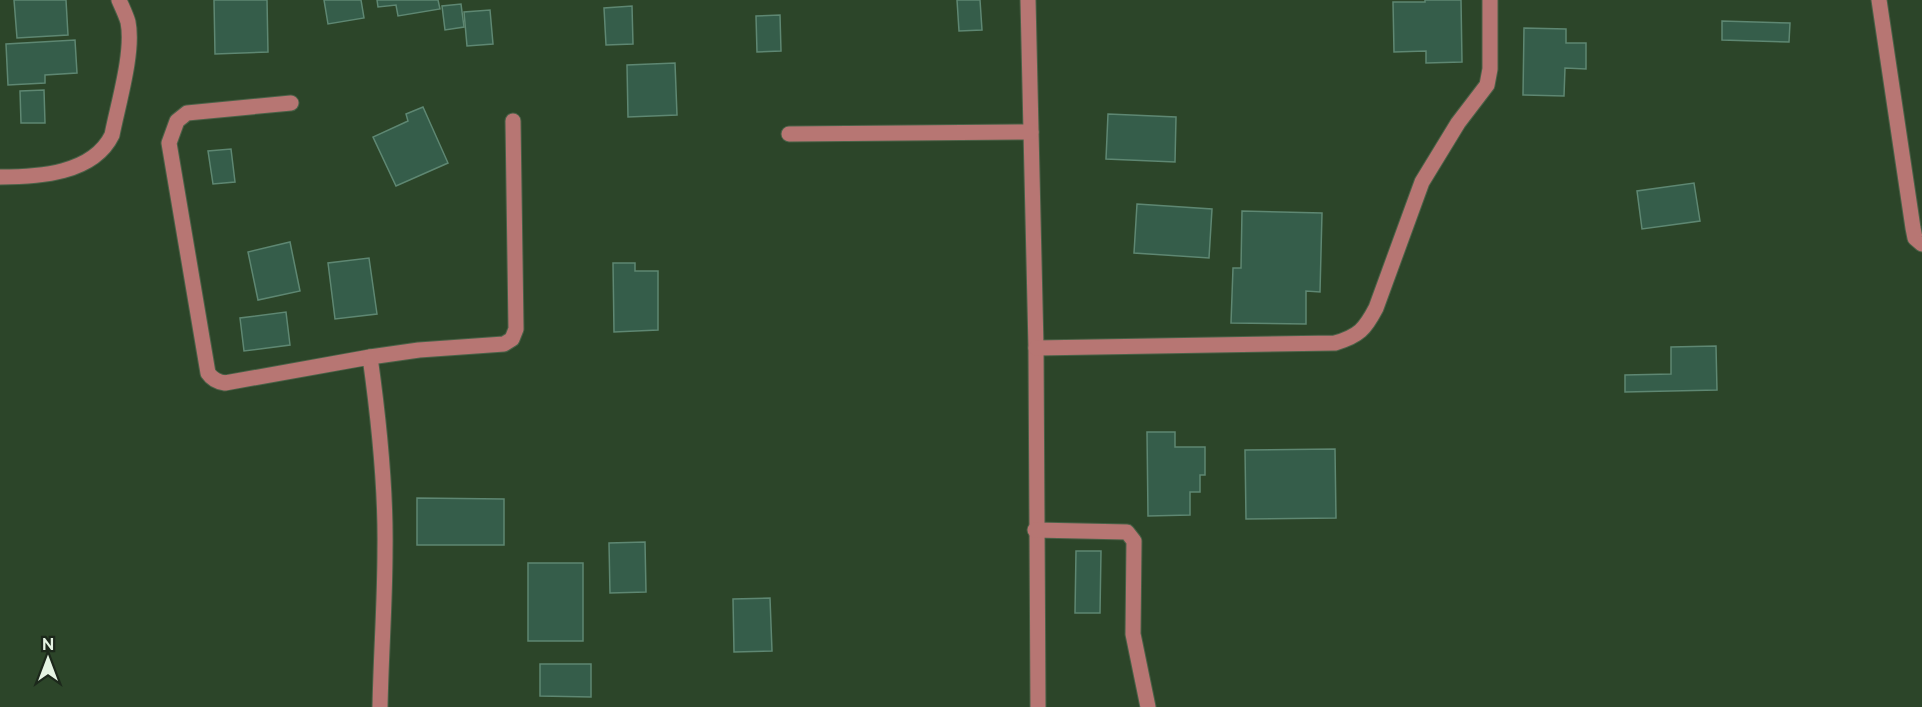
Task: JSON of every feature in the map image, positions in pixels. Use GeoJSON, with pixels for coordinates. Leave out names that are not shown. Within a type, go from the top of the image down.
{"type":"FeatureCollection","features":[{"type":"Feature","properties":{"kind":"street"},"geometry":{"type":"LineString","coordinates":[[0,177],[27,177],[74,167],[92,158],[108,144],[112,135],[128,57],[128,22],[119,0]]}},
{"type":"Feature","properties":{"kind":"street"},"geometry":{"type":"LineString","coordinates":[[1028,0],[1036,348],[1035,530],[1038,707]]}},
{"type":"Feature","properties":{"kind":"street"},"geometry":{"type":"LineString","coordinates":[[1036,348],[1335,343],[1353,338],[1367,325],[1377,308],[1422,182],[1458,123],[1486,85],[1490,69],[1490,0]]}},
{"type":"Feature","properties":{"kind":"street"},"geometry":{"type":"LineString","coordinates":[[1879,0],[1913,228],[1915,238],[1922,244]]}},
{"type":"Feature","properties":{"kind":"street"},"geometry":{"type":"LineString","coordinates":[[291,103],[187,113],[177,121],[172,130],[169,143],[208,373],[219,382],[225,383],[419,350],[504,344],[512,339],[516,329],[513,121]]}},
{"type":"Feature","properties":{"kind":"street"},"geometry":{"type":"LineString","coordinates":[[789,134],[1031,132]]}},
{"type":"Feature","properties":{"kind":"street"},"geometry":{"type":"LineString","coordinates":[[370,357],[383,473],[385,539],[380,707]]}},
{"type":"Feature","properties":{"kind":"street"},"geometry":{"type":"LineString","coordinates":[[1035,530],[1127,532],[1134,541],[1132,633],[1148,707]]}},
{"type":"Feature","properties":{"kind":"building"},"geometry":{"type":"Polygon","coordinates":[[[14,0],[66,0],[68,35],[17,38],[14,0]]]}},
{"type":"Feature","properties":{"kind":"building"},"geometry":{"type":"Polygon","coordinates":[[[214,0],[267,0],[268,52],[215,54],[214,0]]]}},
{"type":"Feature","properties":{"kind":"building"},"geometry":{"type":"Polygon","coordinates":[[[324,0],[361,0],[364,18],[328,24],[324,0]]]}},
{"type":"Feature","properties":{"kind":"building"},"geometry":{"type":"Polygon","coordinates":[[[377,0],[438,0],[440,9],[398,16],[396,5],[378,7],[377,0]]]}},
{"type":"Feature","properties":{"kind":"building"},"geometry":{"type":"Polygon","coordinates":[[[957,0],[980,0],[982,30],[959,31],[957,0]]]}},
{"type":"Feature","properties":{"kind":"building"},"geometry":{"type":"Polygon","coordinates":[[[1425,0],[1461,0],[1462,62],[1426,63],[1426,51],[1394,52],[1393,2],[1425,2],[1425,0]]]}},
{"type":"Feature","properties":{"kind":"building"},"geometry":{"type":"Polygon","coordinates":[[[461,4],[464,27],[445,30],[442,6],[461,4]]]}},
{"type":"Feature","properties":{"kind":"building"},"geometry":{"type":"Polygon","coordinates":[[[632,6],[633,44],[606,45],[604,8],[632,6]]]}},
{"type":"Feature","properties":{"kind":"building"},"geometry":{"type":"Polygon","coordinates":[[[490,10],[493,44],[467,46],[464,12],[490,10]]]}},
{"type":"Feature","properties":{"kind":"building"},"geometry":{"type":"Polygon","coordinates":[[[780,15],[781,51],[757,52],[756,16],[780,15]]]}},
{"type":"Feature","properties":{"kind":"building"},"geometry":{"type":"Polygon","coordinates":[[[1722,21],[1790,23],[1789,42],[1722,40],[1722,21]]]}},
{"type":"Feature","properties":{"kind":"building"},"geometry":{"type":"Polygon","coordinates":[[[1524,28],[1566,29],[1566,43],[1586,43],[1586,69],[1565,68],[1564,96],[1523,95],[1524,28]]]}},
{"type":"Feature","properties":{"kind":"building"},"geometry":{"type":"Polygon","coordinates":[[[75,40],[77,73],[45,75],[45,83],[8,85],[6,44],[75,40]]]}},
{"type":"Feature","properties":{"kind":"building"},"geometry":{"type":"Polygon","coordinates":[[[675,63],[677,115],[628,117],[627,65],[675,63]]]}},
{"type":"Feature","properties":{"kind":"building"},"geometry":{"type":"Polygon","coordinates":[[[44,90],[45,123],[21,123],[20,91],[44,90]]]}},
{"type":"Feature","properties":{"kind":"building"},"geometry":{"type":"Polygon","coordinates":[[[423,107],[448,163],[396,186],[373,137],[408,121],[406,114],[423,107]]]}},
{"type":"Feature","properties":{"kind":"building"},"geometry":{"type":"Polygon","coordinates":[[[1108,114],[1176,117],[1175,162],[1106,159],[1108,114]]]}},
{"type":"Feature","properties":{"kind":"building"},"geometry":{"type":"Polygon","coordinates":[[[231,149],[235,182],[213,184],[208,151],[231,149]]]}},
{"type":"Feature","properties":{"kind":"building"},"geometry":{"type":"Polygon","coordinates":[[[1694,183],[1700,221],[1642,229],[1637,191],[1694,183]]]}},
{"type":"Feature","properties":{"kind":"building"},"geometry":{"type":"Polygon","coordinates":[[[1137,204],[1212,209],[1209,258],[1134,253],[1137,204]]]}},
{"type":"Feature","properties":{"kind":"building"},"geometry":{"type":"Polygon","coordinates":[[[1242,211],[1322,213],[1320,292],[1306,291],[1306,324],[1231,323],[1233,268],[1241,268],[1242,211]]]}},
{"type":"Feature","properties":{"kind":"building"},"geometry":{"type":"Polygon","coordinates":[[[290,242],[300,291],[258,300],[248,252],[290,242]]]}},
{"type":"Feature","properties":{"kind":"building"},"geometry":{"type":"Polygon","coordinates":[[[369,258],[377,314],[335,319],[328,263],[369,258]]]}},
{"type":"Feature","properties":{"kind":"building"},"geometry":{"type":"Polygon","coordinates":[[[613,263],[635,263],[635,271],[658,271],[658,330],[614,332],[613,263]]]}},
{"type":"Feature","properties":{"kind":"building"},"geometry":{"type":"Polygon","coordinates":[[[286,312],[290,345],[244,351],[240,318],[286,312]]]}},
{"type":"Feature","properties":{"kind":"building"},"geometry":{"type":"Polygon","coordinates":[[[1716,346],[1717,390],[1625,392],[1625,375],[1671,374],[1671,347],[1716,346]]]}},
{"type":"Feature","properties":{"kind":"building"},"geometry":{"type":"Polygon","coordinates":[[[1147,432],[1175,432],[1175,447],[1205,447],[1205,475],[1200,475],[1200,492],[1190,492],[1190,515],[1148,516],[1147,432]]]}},
{"type":"Feature","properties":{"kind":"building"},"geometry":{"type":"Polygon","coordinates":[[[1335,449],[1336,518],[1246,519],[1245,450],[1335,449]]]}},
{"type":"Feature","properties":{"kind":"building"},"geometry":{"type":"Polygon","coordinates":[[[417,498],[504,499],[504,545],[417,545],[417,498]]]}},
{"type":"Feature","properties":{"kind":"building"},"geometry":{"type":"Polygon","coordinates":[[[645,542],[646,592],[610,593],[609,543],[645,542]]]}},
{"type":"Feature","properties":{"kind":"building"},"geometry":{"type":"Polygon","coordinates":[[[1076,551],[1101,551],[1100,613],[1075,613],[1076,551]]]}},
{"type":"Feature","properties":{"kind":"building"},"geometry":{"type":"Polygon","coordinates":[[[528,563],[583,563],[583,641],[528,641],[528,563]]]}},
{"type":"Feature","properties":{"kind":"building"},"geometry":{"type":"Polygon","coordinates":[[[770,598],[772,651],[734,652],[733,599],[770,598]]]}},
{"type":"Feature","properties":{"kind":"building"},"geometry":{"type":"Polygon","coordinates":[[[540,664],[591,664],[591,697],[540,696],[540,664]]]}}]}
